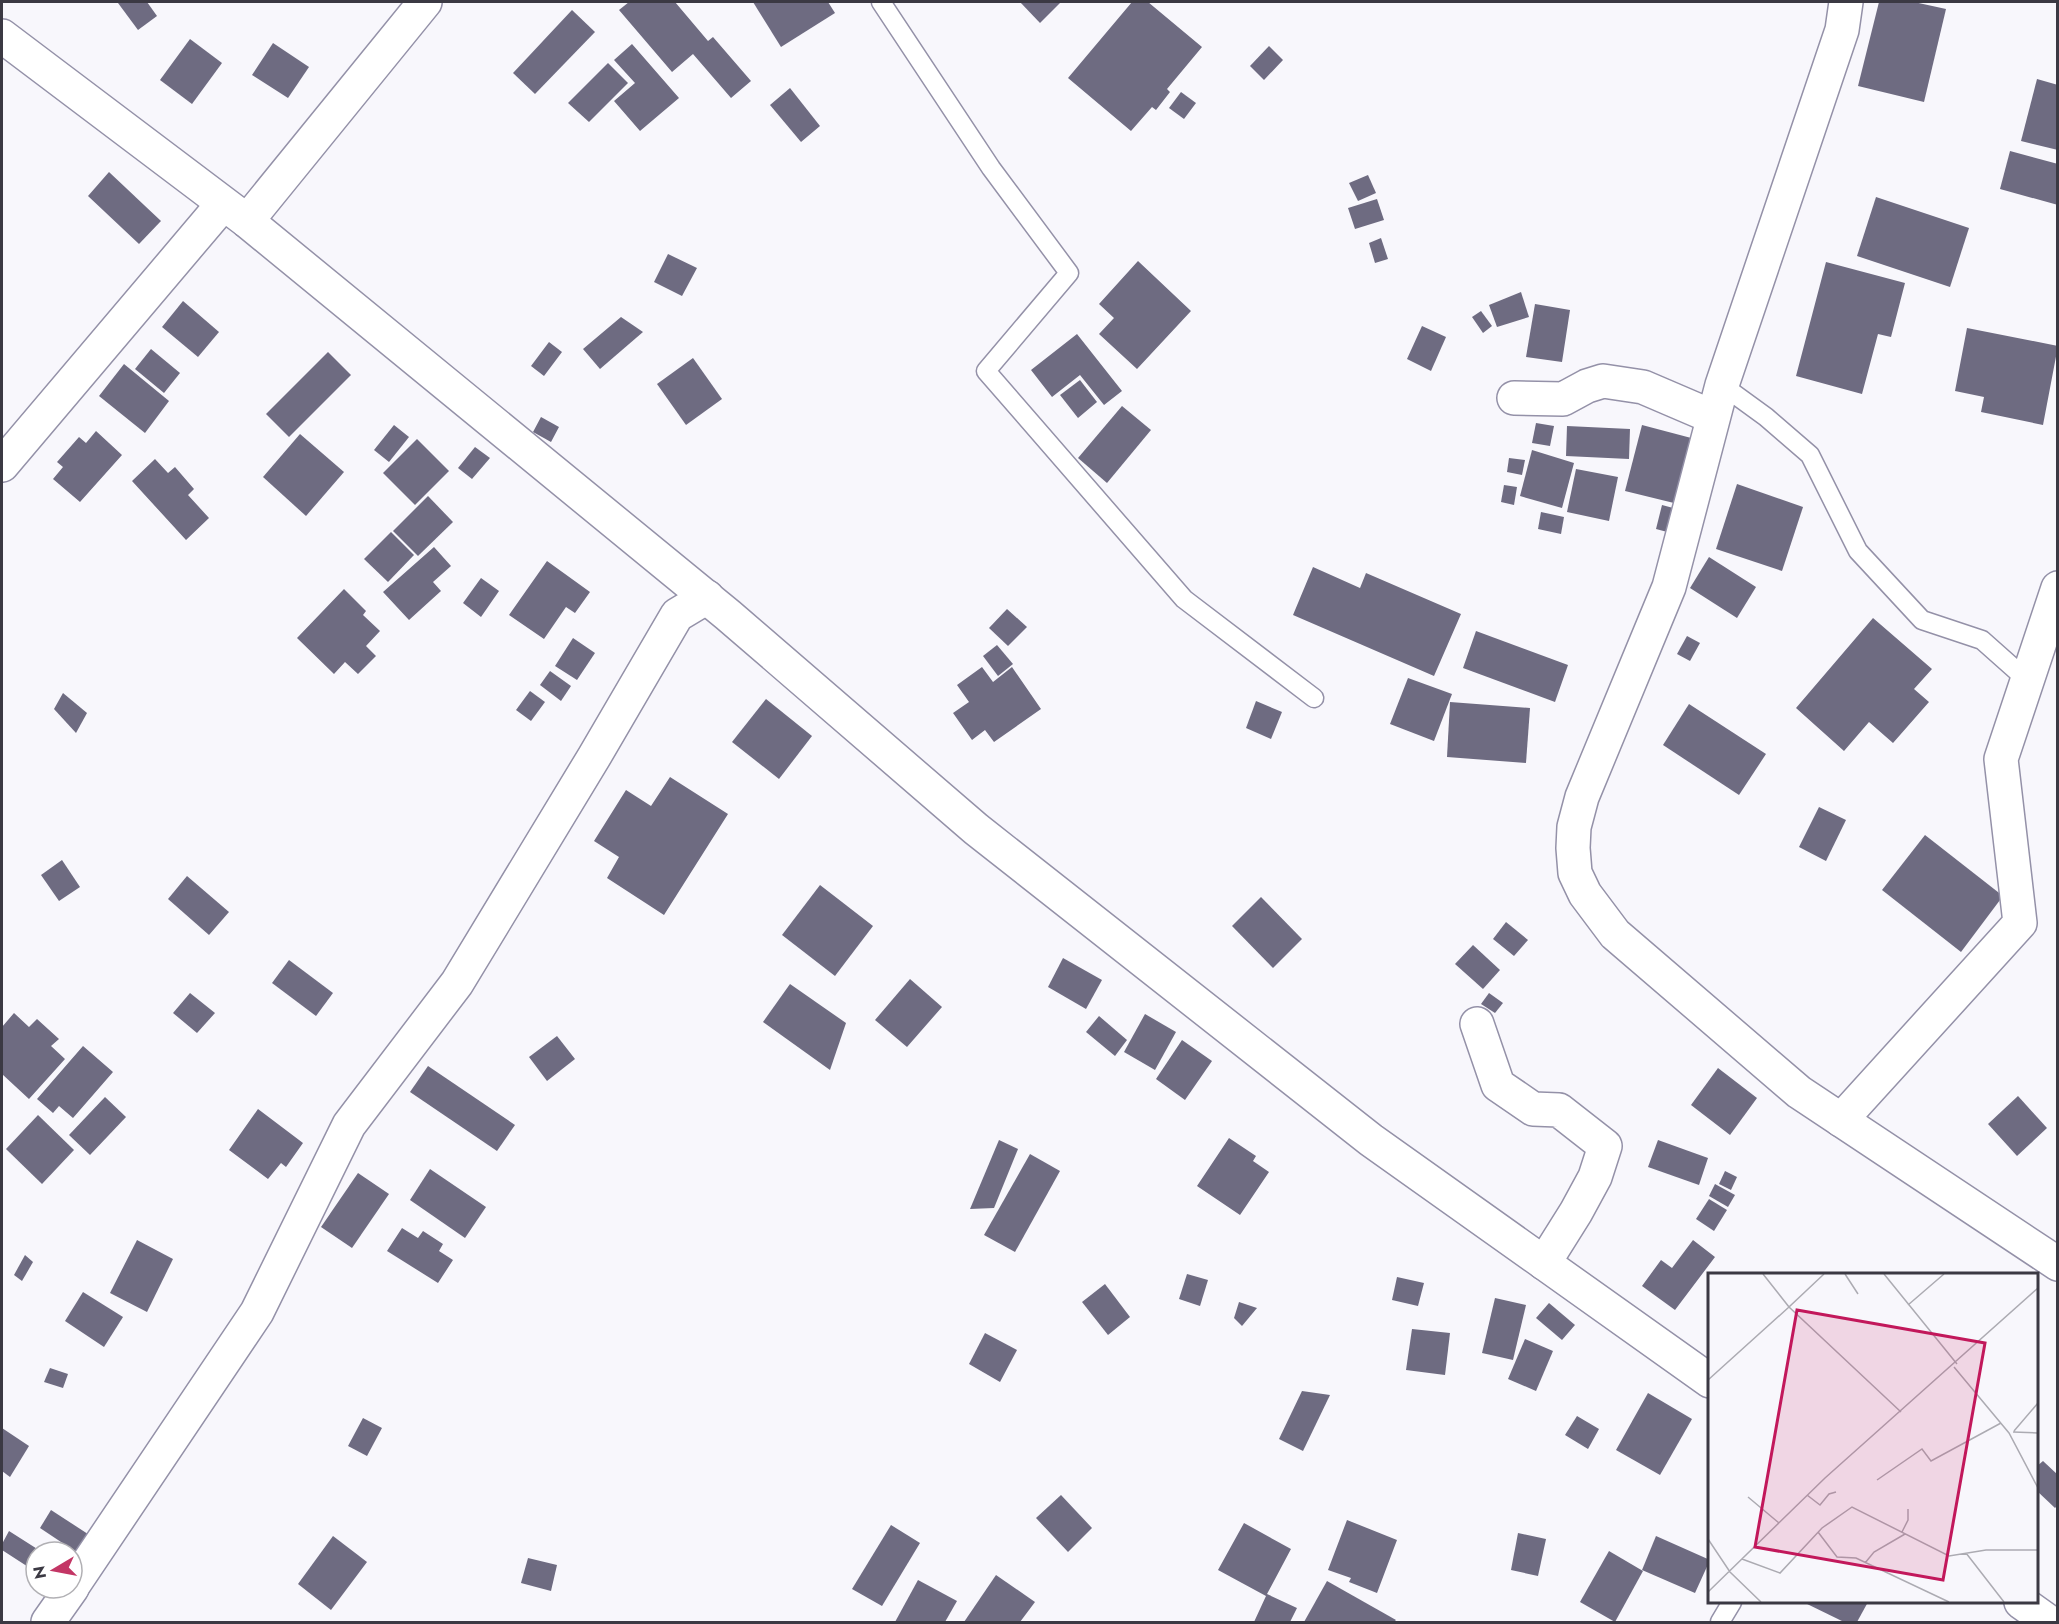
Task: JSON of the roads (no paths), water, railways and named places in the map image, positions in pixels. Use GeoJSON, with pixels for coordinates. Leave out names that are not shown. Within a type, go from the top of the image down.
{"type":"FeatureCollection","features":[{"type":"Feature","properties":{"kind":"street"},"geometry":{"type":"LineString","coordinates":[[2,465],[425,2]]}},
{"type":"Feature","properties":{"kind":"street"},"geometry":{"type":"LineString","coordinates":[[1846,2],[1842,30],[1722,385],[1669,587],[1582,797],[1574,827],[1575,873],[1585,894],[1615,934],[1799,1092],[2058,1264]]}},
{"type":"Feature","properties":{"kind":"street"},"geometry":{"type":"LineString","coordinates":[[2,36],[235,212],[707,597],[976,829],[1371,1140],[1708,1379]]}},
{"type":"Feature","properties":{"kind":"street"},"geometry":{"type":"LineString","coordinates":[[1514,398],[1563,399],[1587,386],[1603,381],[1643,387],[1713,417]]}},
{"type":"Feature","properties":{"kind":"street"},"geometry":{"type":"LineString","coordinates":[[1841,1120],[2020,923],[2001,759],[2058,588]]}},
{"type":"Feature","properties":{"kind":"street"},"geometry":{"type":"LineString","coordinates":[[84,1570],[257,1312],[349,1125],[457,983],[677,615],[707,597]]}},
{"type":"Feature","properties":{"kind":"street"},"geometry":{"type":"LineString","coordinates":[[1477,1024],[1498,1086],[1533,1109],[1559,1110],[1605,1146],[1595,1177],[1544,1263]]}},
{"type":"Feature","properties":{"kind":"street"},"geometry":{"type":"LineString","coordinates":[[48,1623],[64,1600]]}},
{"type":"Feature","properties":{"kind":"street"},"geometry":{"type":"LineString","coordinates":[[2022,1603],[2049,1623]]}},
{"type":"Feature","properties":{"kind":"lane"},"geometry":{"type":"LineString","coordinates":[[881,2],[991,168],[1069,273],[986,371],[1184,599],[1314,698]]}},
{"type":"Feature","properties":{"kind":"lane"},"geometry":{"type":"LineString","coordinates":[[1722,385],[1766,417],[1810,455],[1858,551],[1922,620],[1982,640],[2027,680]]}},
{"type":"Feature","properties":{"kind":"lane"},"geometry":{"type":"LineString","coordinates":[[1720,1623],[1731,1603]]}}]}
